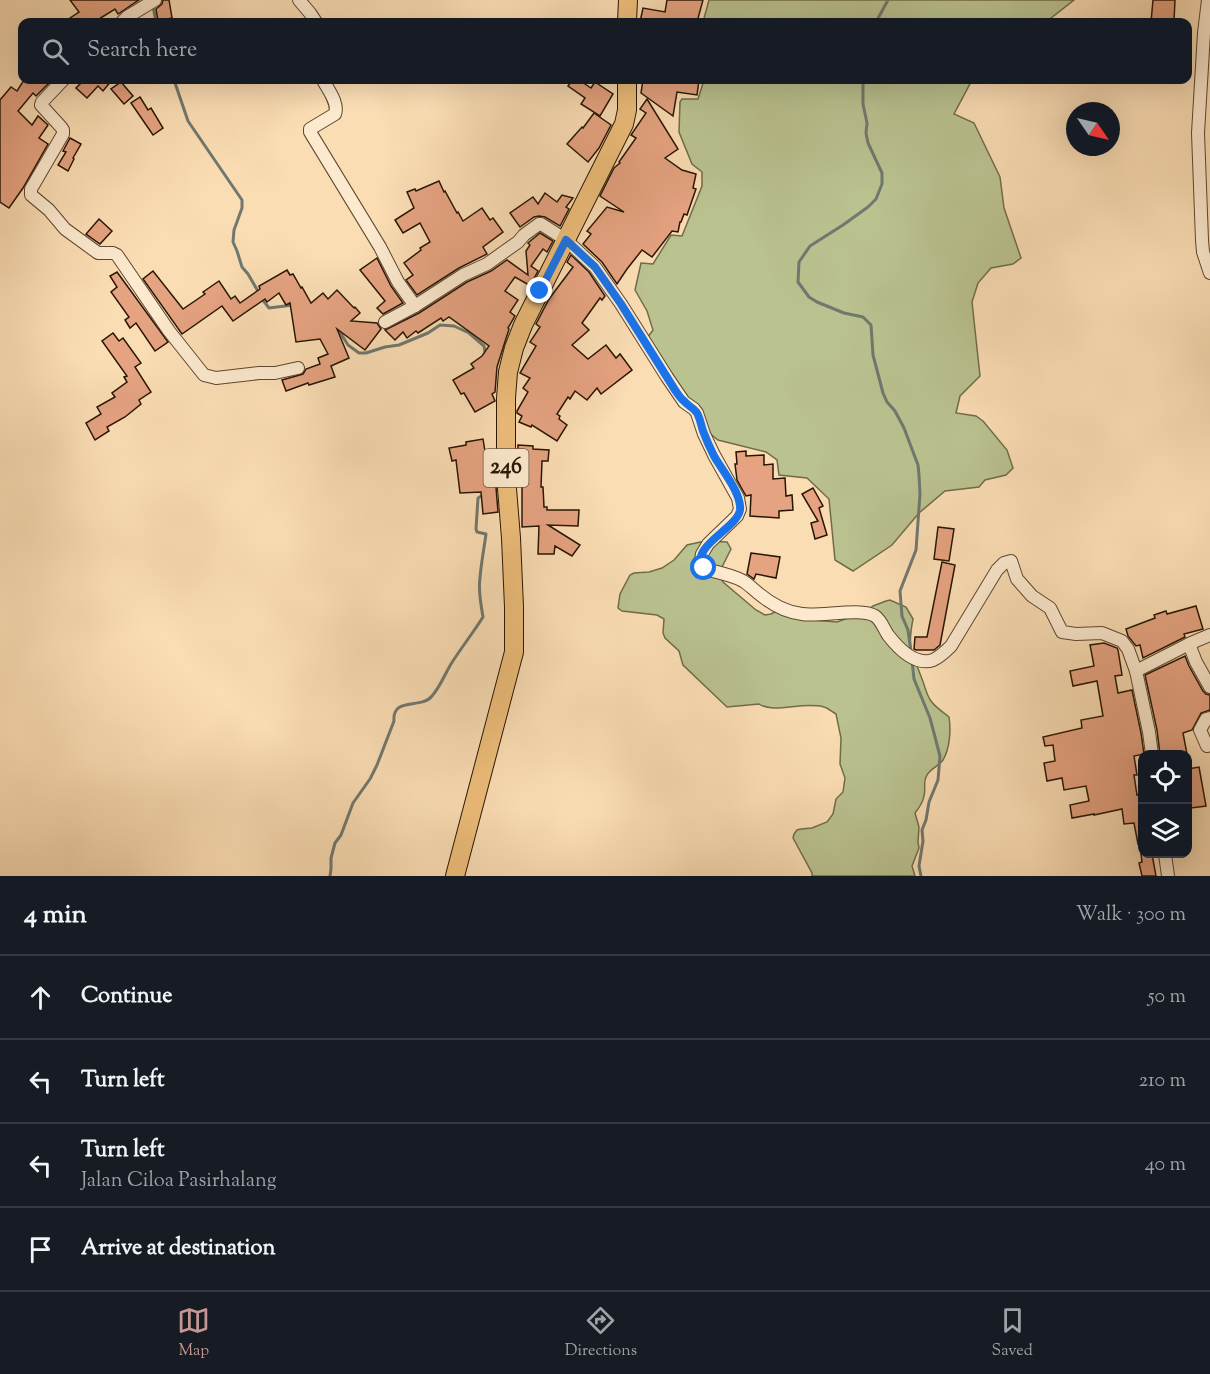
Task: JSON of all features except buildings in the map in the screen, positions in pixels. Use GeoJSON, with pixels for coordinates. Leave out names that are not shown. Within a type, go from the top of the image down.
{"type":"FeatureCollection","features":[{"type":"Feature","properties":{"kind":"main road"},"geometry":{"type":"LineString","coordinates":[[627,18],[628,0]]}},
{"type":"Feature","properties":{"kind":"main road","name":"246"},"geometry":{"type":"LineString","coordinates":[[455,876],[514,652],[512,549],[506,476],[508,372],[523,325],[624,124],[627,110],[627,84]]}},
{"type":"Feature","properties":{"kind":"street"},"geometry":{"type":"LineString","coordinates":[[126,18],[155,0]]}},
{"type":"Feature","properties":{"kind":"street"},"geometry":{"type":"LineString","coordinates":[[299,0],[313,18]]}},
{"type":"Feature","properties":{"kind":"street"},"geometry":{"type":"LineString","coordinates":[[1208,0],[1198,132],[1203,252],[1210,273]]}},
{"type":"Feature","properties":{"kind":"street"},"geometry":{"type":"LineString","coordinates":[[59,84],[41,105],[61,127],[63,134],[32,189],[31,195],[65,228],[98,253],[117,255],[169,331],[204,375],[216,378],[275,373],[298,368]]}},
{"type":"Feature","properties":{"kind":"street"},"geometry":{"type":"LineString","coordinates":[[325,84],[336,105],[335,114],[310,129],[310,132],[398,282],[415,306]]}},
{"type":"Feature","properties":{"kind":"street"},"geometry":{"type":"LineString","coordinates":[[385,321],[415,306],[463,275],[487,264],[539,224],[566,240],[595,267],[684,402],[697,413],[714,455],[738,498],[740,509],[737,516],[708,544],[702,554],[701,560],[704,568],[744,582],[770,603],[796,613],[805,615],[845,612],[875,616],[906,654],[921,661],[933,660],[951,646],[997,570],[1004,563],[1011,561],[1017,579],[1032,596],[1050,608],[1062,632],[1102,633],[1120,639],[1128,649],[1136,671],[1151,750]]}},
{"type":"Feature","properties":{"kind":"street"},"geometry":{"type":"LineString","coordinates":[[1136,671],[1210,635]]}},
{"type":"Feature","properties":{"kind":"street"},"geometry":{"type":"LineString","coordinates":[[1189,644],[1210,687]]}},
{"type":"Feature","properties":{"kind":"street"},"geometry":{"type":"LineString","coordinates":[[1210,718],[1206,719],[1200,730],[1207,747],[1210,745]]}},
{"type":"Feature","properties":{"kind":"street"},"geometry":{"type":"LineString","coordinates":[[1166,858],[1168,876]]}},
{"type":"Feature","properties":{"kind":"green space"},"geometry":{"type":"Polygon","coordinates":[[[709,0],[1074,0],[1051,18],[704,18],[709,0]]]}},
{"type":"Feature","properties":{"kind":"green space"},"geometry":{"type":"Polygon","coordinates":[[[703,84],[970,84],[954,114],[974,123],[1000,177],[1004,208],[1021,258],[1013,264],[991,268],[978,283],[972,302],[980,376],[960,396],[956,413],[976,416],[983,421],[1007,450],[1013,468],[1006,475],[985,480],[979,487],[945,491],[919,513],[892,545],[853,571],[835,560],[829,499],[807,478],[779,475],[777,460],[766,452],[718,440],[708,432],[647,338],[653,330],[647,311],[635,290],[641,263],[653,264],[671,235],[682,236],[702,186],[702,172],[692,164],[679,132],[680,102],[682,99],[698,99],[703,84]]]}},
{"type":"Feature","properties":{"kind":"green space"},"geometry":{"type":"Polygon","coordinates":[[[705,541],[727,542],[731,549],[719,573],[723,582],[765,615],[779,610],[798,619],[837,622],[890,600],[906,607],[913,619],[910,637],[913,656],[929,698],[949,717],[950,728],[949,745],[943,760],[927,774],[921,805],[915,813],[919,827],[919,848],[912,866],[915,876],[812,876],[793,838],[797,830],[812,828],[827,822],[833,814],[836,799],[843,792],[845,778],[840,764],[841,738],[836,714],[826,708],[807,705],[780,708],[765,707],[759,704],[727,707],[683,665],[679,651],[665,638],[664,619],[657,615],[622,611],[618,608],[620,594],[630,575],[662,568],[674,560],[687,545],[705,541]]]}},
{"type":"Feature","properties":{"kind":"waterway"},"geometry":{"type":"LineString","coordinates":[[878,18],[888,0]]}},
{"type":"Feature","properties":{"kind":"waterway"},"geometry":{"type":"LineString","coordinates":[[153,6],[155,18]]}},
{"type":"Feature","properties":{"kind":"waterway"},"geometry":{"type":"LineString","coordinates":[[175,84],[188,121],[242,200],[233,242],[242,267],[259,293]]}},
{"type":"Feature","properties":{"kind":"waterway"},"geometry":{"type":"LineString","coordinates":[[863,84],[866,133],[868,143],[882,173],[882,184],[876,199],[868,207],[810,246],[799,262],[798,282],[809,297],[817,302],[844,313],[863,317],[871,325],[873,355],[883,393],[904,428],[918,465],[920,494],[916,550],[900,591],[902,616],[908,630],[911,652]]}},
{"type":"Feature","properties":{"kind":"waterway"},"geometry":{"type":"LineString","coordinates":[[262,299],[269,308],[293,305]]}},
{"type":"Feature","properties":{"kind":"waterway"},"geometry":{"type":"LineString","coordinates":[[338,329],[348,345],[359,353],[366,353],[399,345],[428,333],[440,325],[454,326],[469,333],[484,346],[488,354]]}},
{"type":"Feature","properties":{"kind":"waterway"},"geometry":{"type":"LineString","coordinates":[[495,472],[497,459]]}},
{"type":"Feature","properties":{"kind":"waterway"},"geometry":{"type":"LineString","coordinates":[[330,876],[335,843],[341,835],[353,803],[377,765],[395,713],[402,706],[421,702],[432,696],[483,617],[479,583],[486,534],[477,532],[476,529],[478,498],[483,495]]}},
{"type":"Feature","properties":{"kind":"waterway"},"geometry":{"type":"LineString","coordinates":[[912,661],[914,679],[930,718],[940,756],[938,780],[929,802],[922,830],[923,841],[919,866],[921,876]]}},
{"type":"Feature","properties":{"kind":"route"},"geometry":{"type":"LineString","coordinates":[[540,291],[566,240],[595,267],[675,390],[697,413],[714,455],[738,498],[740,509],[727,527],[708,544],[701,560],[704,568]]}}]}
